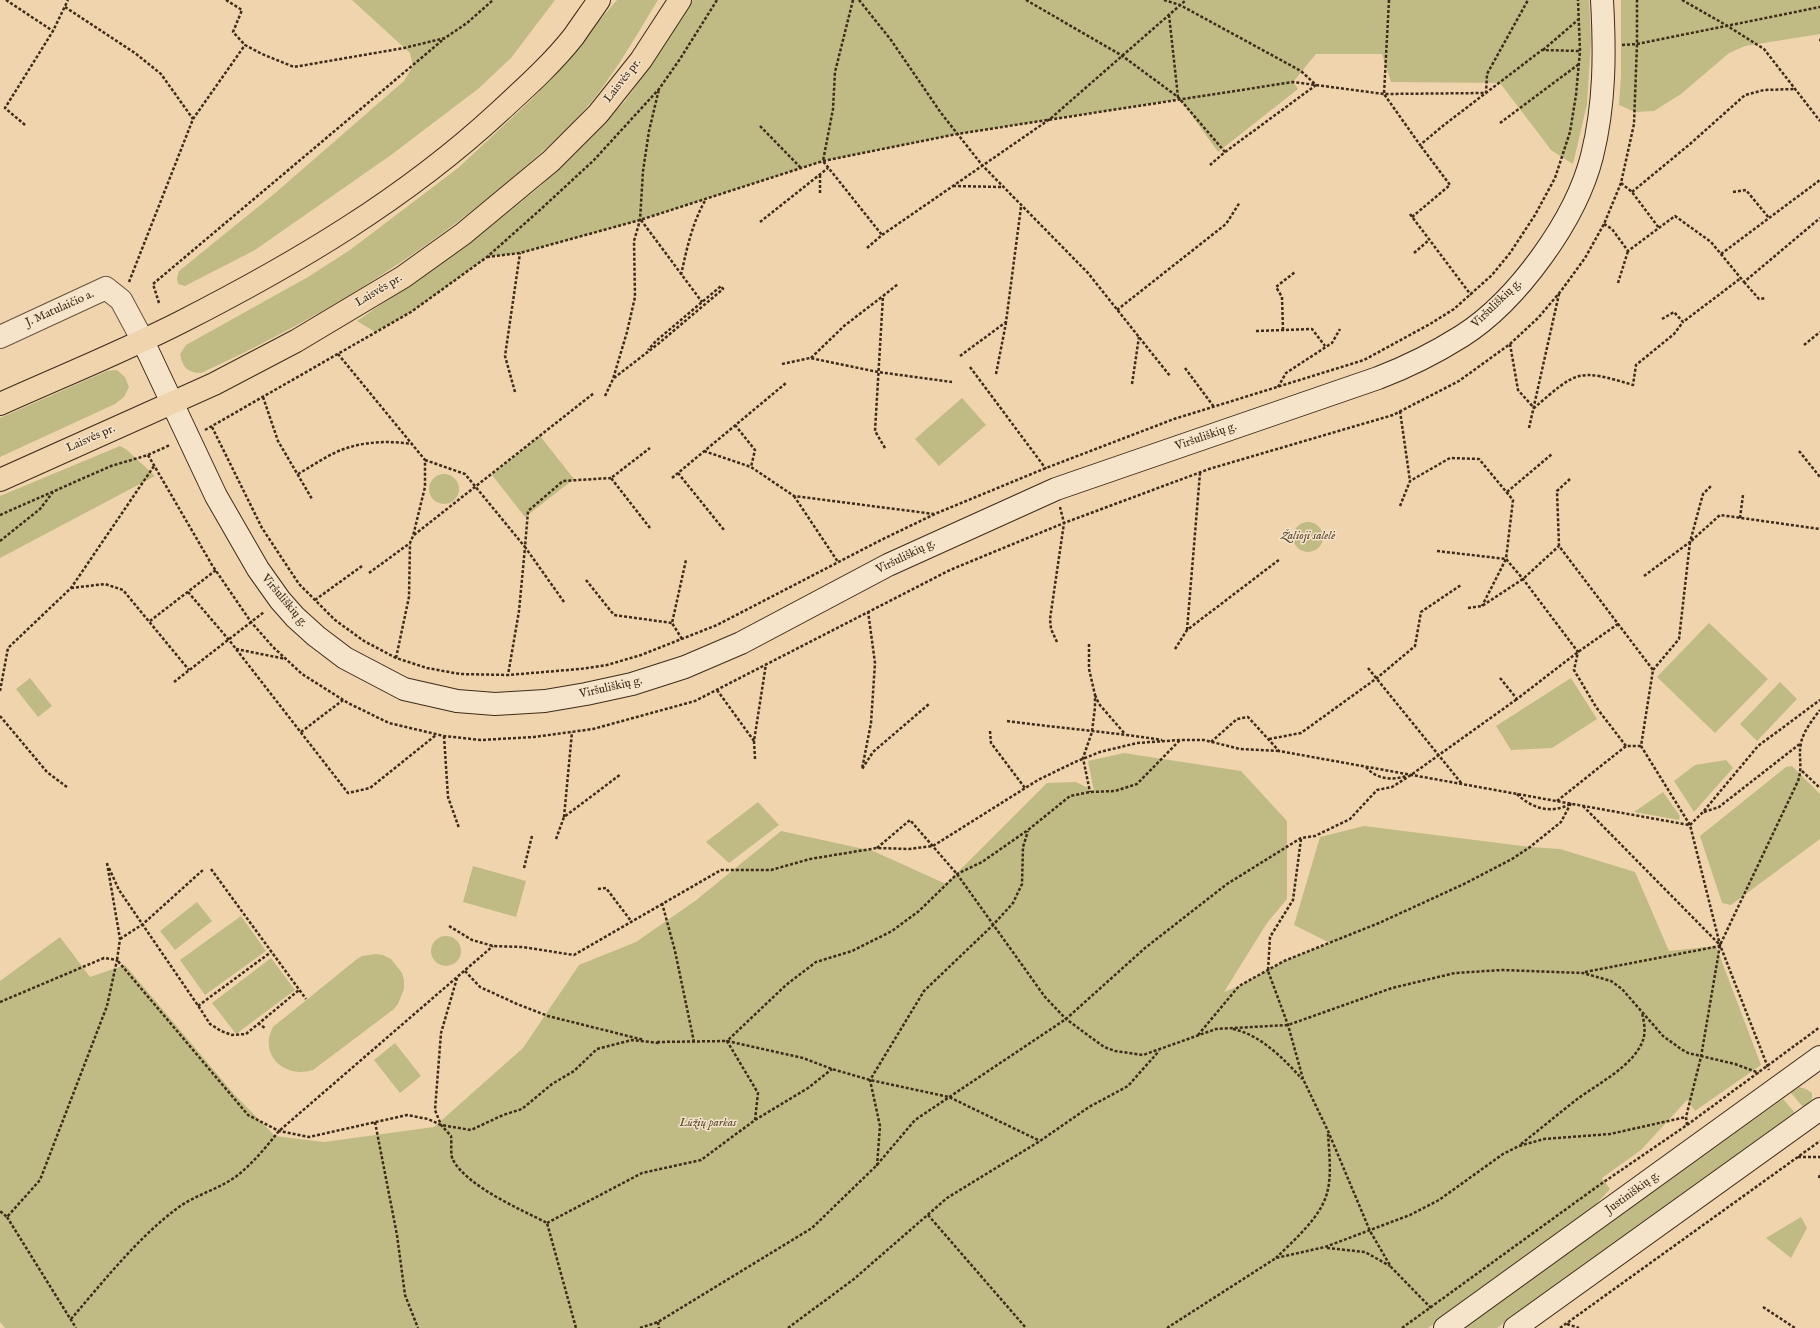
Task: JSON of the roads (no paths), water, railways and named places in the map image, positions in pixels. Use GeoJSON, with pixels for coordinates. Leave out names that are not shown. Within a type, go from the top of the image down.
{"type":"FeatureCollection","features":[{"type":"Feature","properties":{"kind":"main road"},"geometry":{"type":"LineString","coordinates":[[0,404],[180,322],[293,261],[361,221],[414,184],[468,141],[539,75],[573,37],[599,0]]}},
{"type":"Feature","properties":{"kind":"main road","name":"Laisvės pr."},"geometry":{"type":"LineString","coordinates":[[0,480],[172,401],[214,384],[296,341],[403,277],[463,234],[551,161],[598,114],[640,60],[680,0]]}},
{"type":"Feature","properties":{"kind":"main road","name":"Viršuliškių g."},"geometry":{"type":"LineString","coordinates":[[142,340],[216,496],[258,569],[280,600],[295,617],[316,636],[345,658],[404,689],[457,701],[496,704],[545,701],[632,684],[684,667],[741,643],[888,565],[1056,489],[1378,378],[1424,358],[1463,336],[1490,314],[1530,271],[1571,210],[1592,157],[1598,126],[1605,47],[1602,0]]}},
{"type":"Feature","properties":{"kind":"main road","name":"J. Matulaičio a."},"geometry":{"type":"LineString","coordinates":[[0,337],[106,288],[121,300],[142,340]]}},
{"type":"Feature","properties":{"kind":"main road","name":"Justiniškių g."},"geometry":{"type":"LineString","coordinates":[[1445,1328],[1819,1059]]}},
{"type":"Feature","properties":{"kind":"main road"},"geometry":{"type":"LineString","coordinates":[[1515,1328],[1820,1109]]}},
{"type":"Feature","properties":{"kind":"park label","name":"Žalioji salelė"},"geometry":{"type":"Point","coordinates":[1308,537]}},
{"type":"Feature","properties":{"kind":"park label","name":"Lūžių parkas"},"geometry":{"type":"Point","coordinates":[708,1124]}}]}
